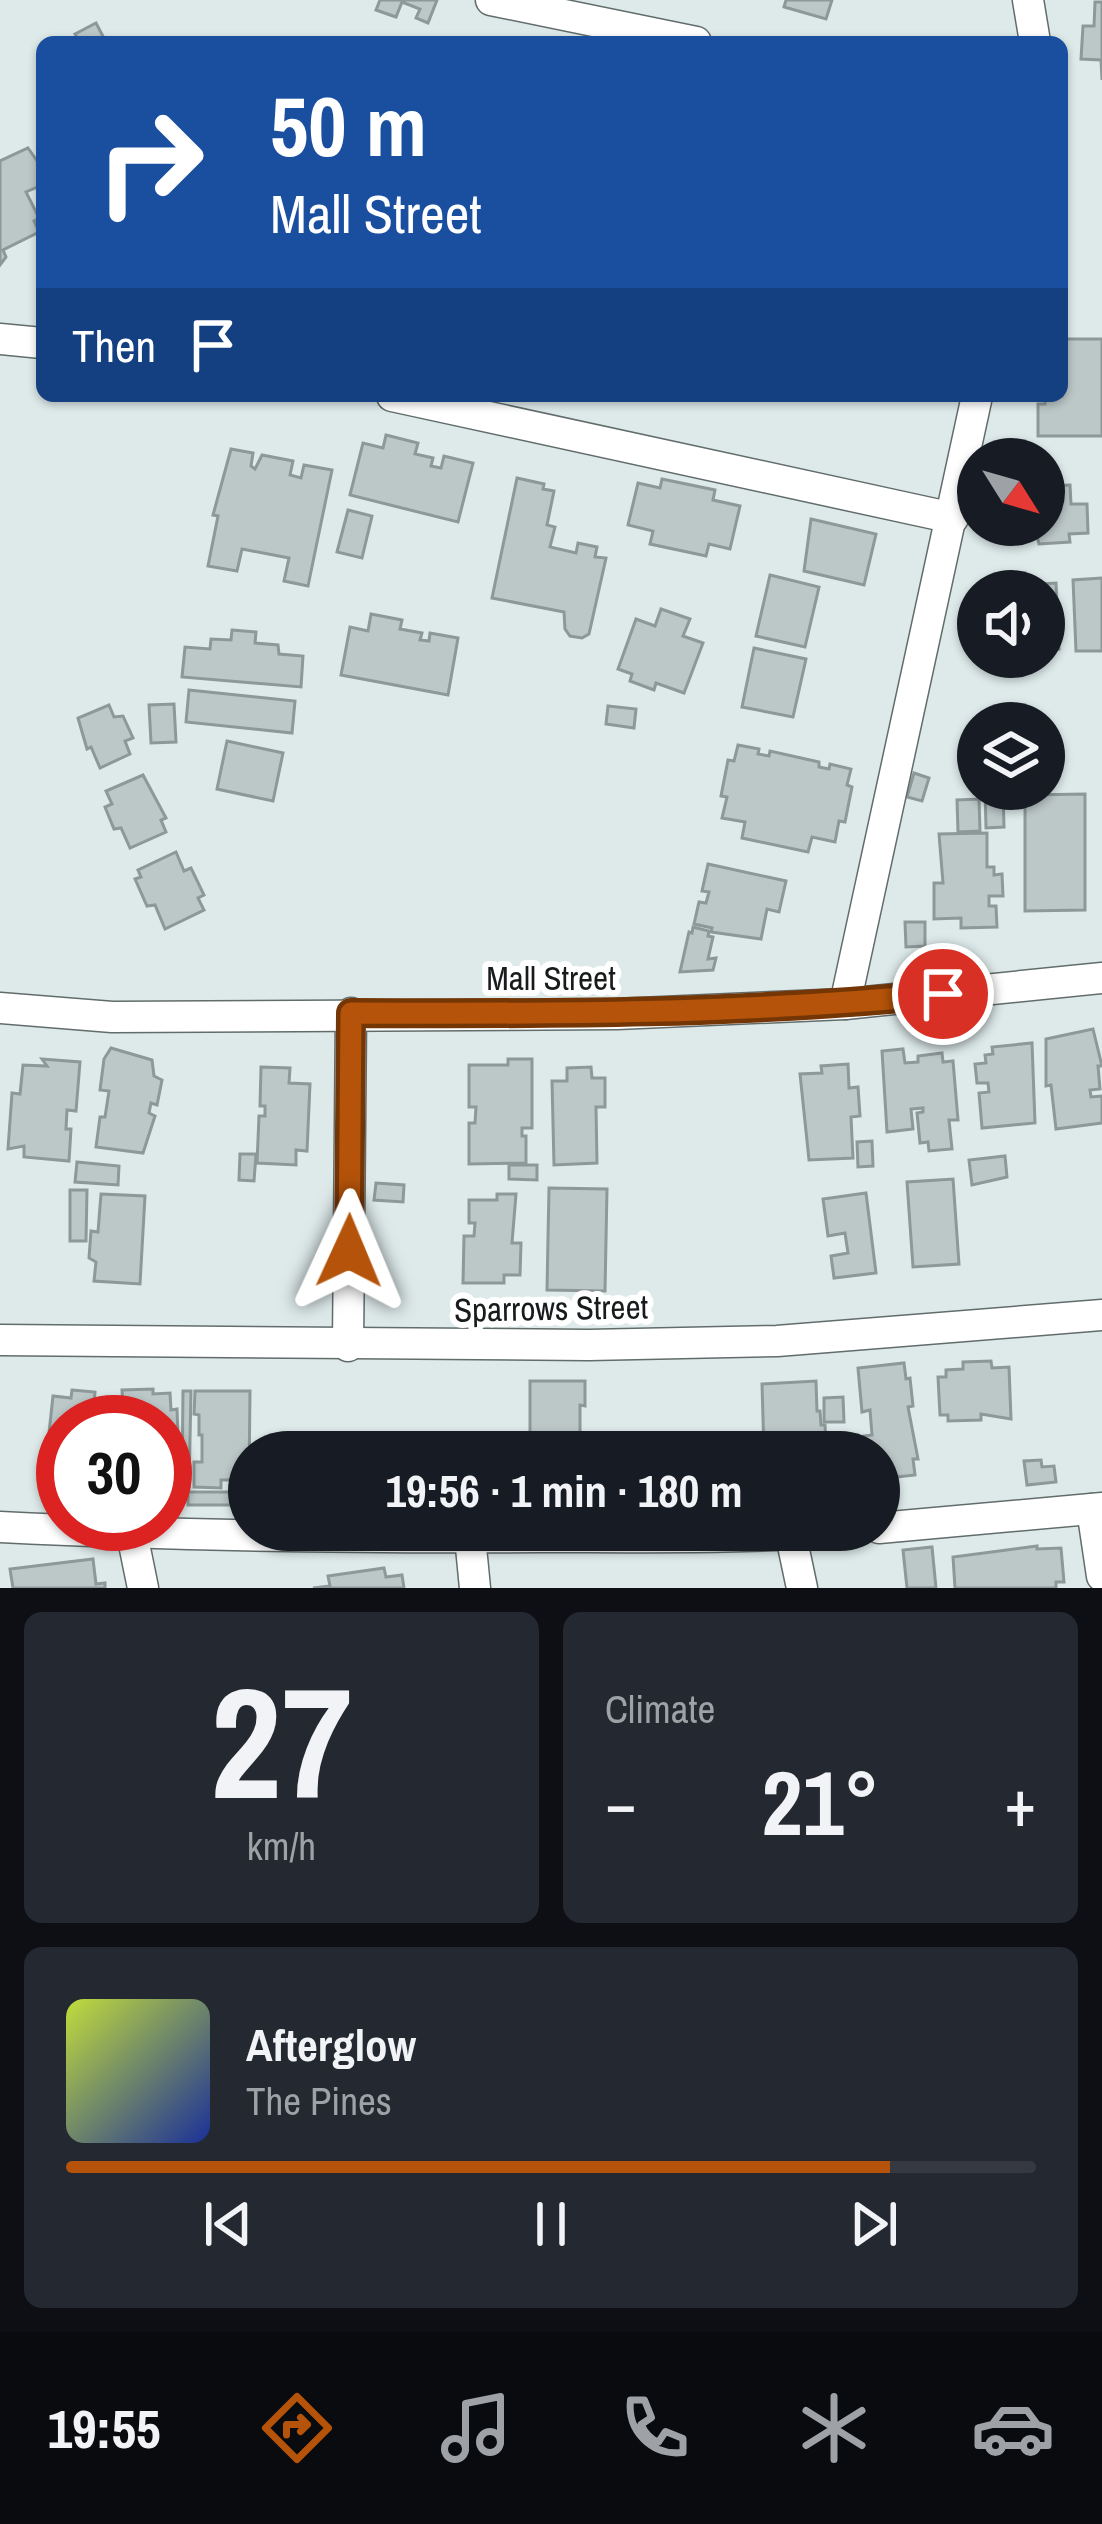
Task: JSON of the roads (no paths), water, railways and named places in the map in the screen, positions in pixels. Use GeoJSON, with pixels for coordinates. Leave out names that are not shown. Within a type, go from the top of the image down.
{"type":"FeatureCollection","features":[{"type":"Feature","properties":{"kind":"street"},"geometry":{"type":"LineString","coordinates":[[491,0],[667,36]]}},
{"type":"Feature","properties":{"kind":"street"},"geometry":{"type":"LineString","coordinates":[[1028,0],[1034,36]]}},
{"type":"Feature","properties":{"kind":"street"},"geometry":{"type":"LineString","coordinates":[[0,339],[36,343]]}},
{"type":"Feature","properties":{"kind":"street"},"geometry":{"type":"LineString","coordinates":[[420,402],[953,518]]}},
{"type":"Feature","properties":{"kind":"street"},"geometry":{"type":"LineString","coordinates":[[844,1004],[976,402]]}},
{"type":"Feature","properties":{"kind":"street","name":"Mall Street"},"geometry":{"type":"LineString","coordinates":[[0,1008],[112,1017],[617,1014],[844,1004],[1102,978]]}},
{"type":"Feature","properties":{"kind":"street"},"geometry":{"type":"LineString","coordinates":[[349,1346],[351,1013]]}},
{"type":"Feature","properties":{"kind":"street","name":"Sparrows Street"},"geometry":{"type":"LineString","coordinates":[[0,1340],[349,1346],[777,1340],[1102,1315]]}},
{"type":"Feature","properties":{"kind":"street"},"geometry":{"type":"LineString","coordinates":[[900,1526],[1097,1509],[1102,1576]]}},
{"type":"Feature","properties":{"kind":"street"},"geometry":{"type":"LineString","coordinates":[[0,1526],[36,1528]]}},
{"type":"Feature","properties":{"kind":"street"},"geometry":{"type":"LineString","coordinates":[[192,1535],[228,1535]]}},
{"type":"Feature","properties":{"kind":"street"},"geometry":{"type":"LineString","coordinates":[[135,1551],[143,1588]]}},
{"type":"Feature","properties":{"kind":"street"},"geometry":{"type":"LineString","coordinates":[[471,1551],[475,1588]]}},
{"type":"Feature","properties":{"kind":"street"},"geometry":{"type":"LineString","coordinates":[[794,1551],[802,1588]]}}]}
